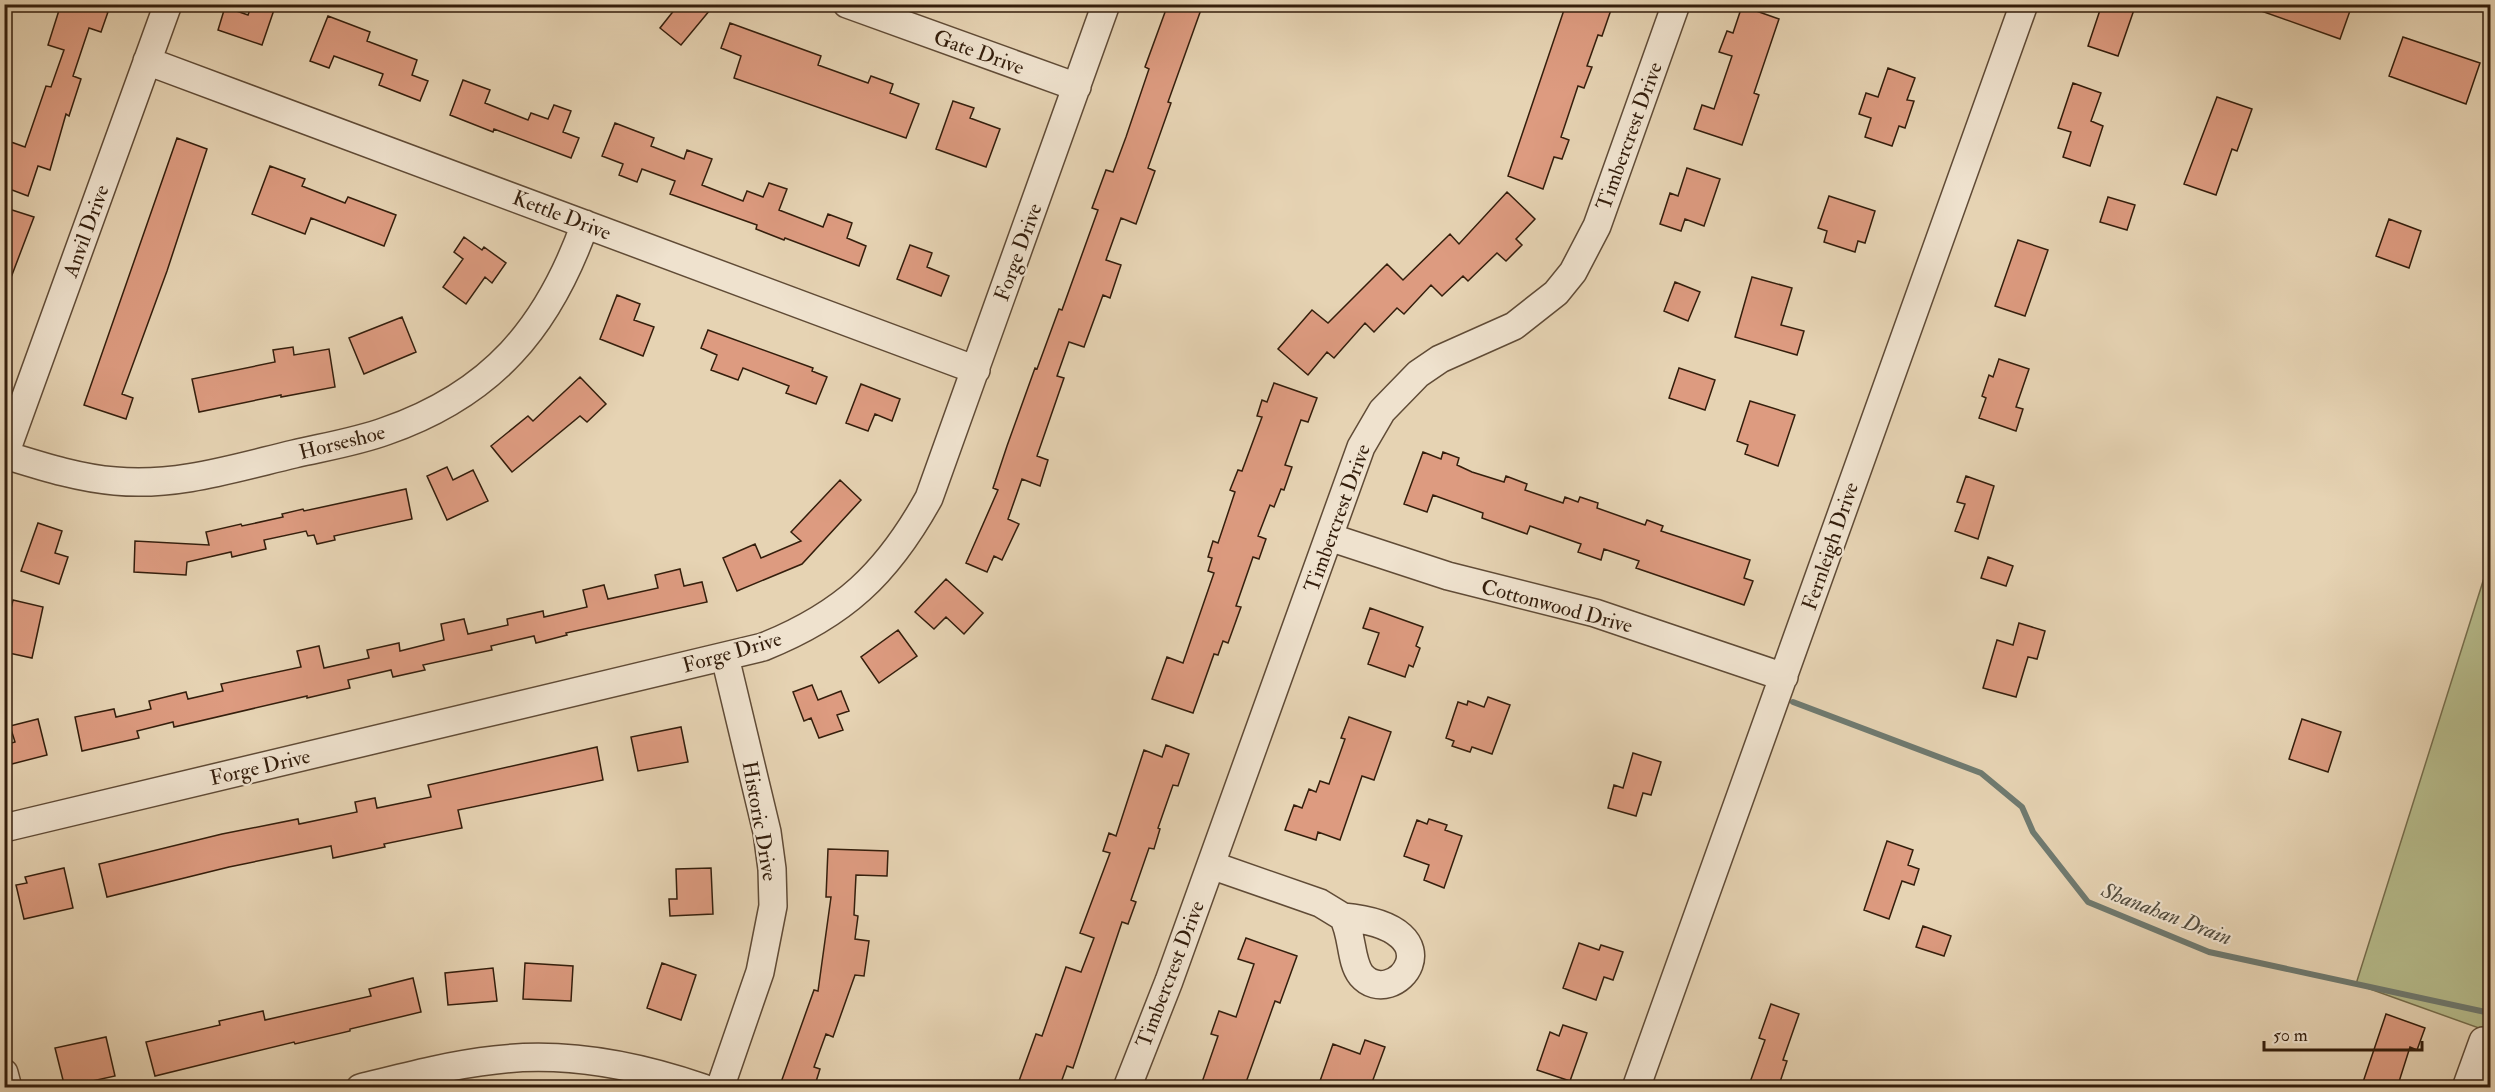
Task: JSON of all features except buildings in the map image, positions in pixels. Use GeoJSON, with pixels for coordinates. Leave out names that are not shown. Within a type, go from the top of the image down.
{"type":"FeatureCollection","features":[{"type":"Feature","properties":{"kind":"street","name":"Anvil Drive"},"geometry":{"type":"LineString","coordinates":[[5,456],[168,4]]}},
{"type":"Feature","properties":{"kind":"street","name":"Gate Drive"},"geometry":{"type":"LineString","coordinates":[[847,4],[1077,87]]}},
{"type":"Feature","properties":{"kind":"street","name":"Forge Drive"},"geometry":{"type":"LineString","coordinates":[[4,828],[726,657],[763,647],[818,621],[847,601],[884,567],[899,549],[929,498],[1106,4]]}},
{"type":"Feature","properties":{"kind":"street","name":"Timbercrest Drive"},"geometry":{"type":"LineString","coordinates":[[1127,1088],[1169,981],[1361,447],[1382,411],[1418,374],[1440,359],[1514,326],[1556,293],[1573,272],[1597,226],[1676,4]]}},
{"type":"Feature","properties":{"kind":"street","name":"Fernleigh Drive"},"geometry":{"type":"LineString","coordinates":[[1635,1088],[2024,4]]}},
{"type":"Feature","properties":{"kind":"street","name":"Kettle Drive"},"geometry":{"type":"LineString","coordinates":[[147,61],[976,370]]}},
{"type":"Feature","properties":{"kind":"street","name":"Horseshoe"},"geometry":{"type":"LineString","coordinates":[[5,456],[85,477],[114,481],[158,481],[218,473],[383,432],[410,422],[431,413],[471,388],[510,356],[528,335],[562,283],[585,224]]}},
{"type":"Feature","properties":{"kind":"street","name":"Cottonwood Drive"},"geometry":{"type":"LineString","coordinates":[[1329,537],[1448,576],[1595,613],[1784,677]]}},
{"type":"Feature","properties":{"kind":"street","name":"Historic Drive"},"geometry":{"type":"LineString","coordinates":[[720,1088],[760,972],[773,906],[772,869],[767,832],[726,657]]}},
{"type":"Feature","properties":{"kind":"street"},"geometry":{"type":"LineString","coordinates":[[1211,865],[1320,903],[1343,918]]}},
{"type":"Feature","properties":{"kind":"street"},"geometry":{"type":"LineString","coordinates":[[2466,1088],[2483,1041]]}},
{"type":"Feature","properties":{"kind":"street"},"geometry":{"type":"LineString","coordinates":[[360,1088],[467,1063],[525,1057],[565,1058],[629,1066],[703,1088]]}},
{"type":"Feature","properties":{"kind":"street"},"geometry":{"type":"LineString","coordinates":[[4,1073],[8,1088]]}},
{"type":"Feature","properties":{"kind":"green space"},"geometry":{"type":"Polygon","coordinates":[[[2490,559],[2490,1032],[2356,984],[2490,559]]]}},
{"type":"Feature","properties":{"kind":"waterway","name":"Shanahan Drain"},"geometry":{"type":"LineString","coordinates":[[1793,702],[1981,773],[2022,807],[2033,832],[2088,902],[2209,952],[2490,1013]]}}]}
